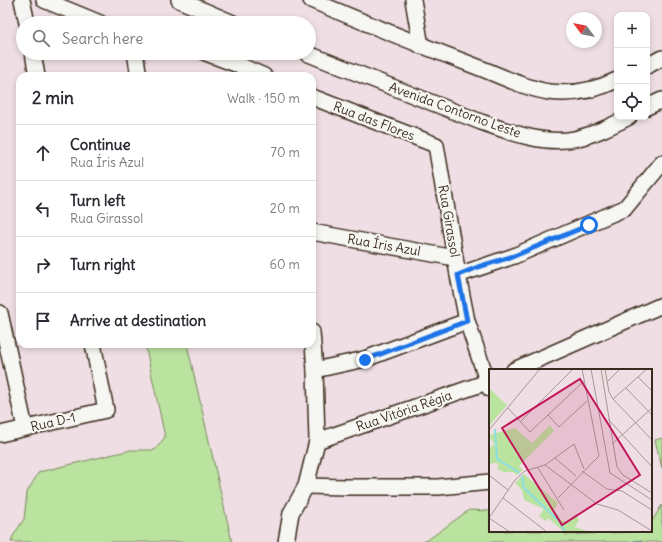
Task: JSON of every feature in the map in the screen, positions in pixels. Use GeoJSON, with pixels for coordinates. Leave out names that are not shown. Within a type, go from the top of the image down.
{"type":"FeatureCollection","features":[{"type":"Feature","properties":{"kind":"street"},"geometry":{"type":"LineString","coordinates":[[22,0],[25,16]]}},
{"type":"Feature","properties":{"kind":"street"},"geometry":{"type":"LineString","coordinates":[[44,0],[83,16]]}},
{"type":"Feature","properties":{"kind":"street"},"geometry":{"type":"LineString","coordinates":[[179,0],[217,16]]}},
{"type":"Feature","properties":{"kind":"street"},"geometry":{"type":"LineString","coordinates":[[311,0],[421,46],[525,86],[549,92],[575,93],[604,86],[614,81]]}},
{"type":"Feature","properties":{"kind":"street"},"geometry":{"type":"LineString","coordinates":[[413,0],[421,46]]}},
{"type":"Feature","properties":{"kind":"street","name":"Avenida Contorno Leste"},"geometry":{"type":"LineString","coordinates":[[316,57],[481,122],[510,132],[531,137],[556,141],[574,139],[597,132],[622,120]]}},
{"type":"Feature","properties":{"kind":"street"},"geometry":{"type":"LineString","coordinates":[[650,64],[662,58]]}},
{"type":"Feature","properties":{"kind":"street"},"geometry":{"type":"LineString","coordinates":[[35,60],[37,72]]}},
{"type":"Feature","properties":{"kind":"street"},"geometry":{"type":"LineString","coordinates":[[136,60],[138,72]]}},
{"type":"Feature","properties":{"kind":"street"},"geometry":{"type":"LineString","coordinates":[[224,60],[254,72]]}},
{"type":"Feature","properties":{"kind":"street","name":"Rua das Flores"},"geometry":{"type":"LineString","coordinates":[[316,99],[436,145]]}},
{"type":"Feature","properties":{"kind":"street"},"geometry":{"type":"LineString","coordinates":[[650,106],[662,100]]}},
{"type":"Feature","properties":{"kind":"street","name":"Rua Girassol"},"geometry":{"type":"LineString","coordinates":[[436,145],[467,321],[489,384]]}},
{"type":"Feature","properties":{"kind":"street"},"geometry":{"type":"LineString","coordinates":[[458,275],[514,256],[625,208],[662,163]]}},
{"type":"Feature","properties":{"kind":"street","name":"Rua Íris Azul"},"geometry":{"type":"LineString","coordinates":[[316,233],[455,258]]}},
{"type":"Feature","properties":{"kind":"street"},"geometry":{"type":"LineString","coordinates":[[516,369],[662,305]]}},
{"type":"Feature","properties":{"kind":"street"},"geometry":{"type":"LineString","coordinates":[[0,313],[25,428]]}},
{"type":"Feature","properties":{"kind":"street"},"geometry":{"type":"LineString","coordinates":[[315,370],[365,360],[467,321]]}},
{"type":"Feature","properties":{"kind":"street","name":"Rua D-1"},"geometry":{"type":"LineString","coordinates":[[0,434],[106,410],[94,348]]}},
{"type":"Feature","properties":{"kind":"street"},"geometry":{"type":"LineString","coordinates":[[286,542],[291,513],[306,486],[317,441],[313,348]]}},
{"type":"Feature","properties":{"kind":"street","name":"Rua Vitória Régia"},"geometry":{"type":"LineString","coordinates":[[317,441],[489,384]]}},
{"type":"Feature","properties":{"kind":"street"},"geometry":{"type":"LineString","coordinates":[[306,486],[438,487],[489,482]]}},
{"type":"Feature","properties":{"kind":"green space"},"geometry":{"type":"Polygon","coordinates":[[[146,348],[188,348],[232,542],[11,542],[13,536],[24,519],[27,492],[39,472],[131,450],[155,450],[165,437],[146,348]]]}},
{"type":"Feature","properties":{"kind":"green space"},"geometry":{"type":"Polygon","coordinates":[[[662,438],[662,468],[655,440],[662,438]]]}},
{"type":"Feature","properties":{"kind":"green space"},"geometry":{"type":"Polygon","coordinates":[[[662,505],[662,542],[422,542],[429,539],[469,510],[489,511],[489,532],[564,532],[566,535],[652,532],[652,521],[662,505]]]}},
{"type":"Feature","properties":{"kind":"waterway"},"geometry":{"type":"LineString","coordinates":[[635,542],[640,542]]}},
{"type":"Feature","properties":{"kind":"route"},"geometry":{"type":"LineString","coordinates":[[365,360],[467,321],[458,275],[514,256],[589,225]]}}]}
